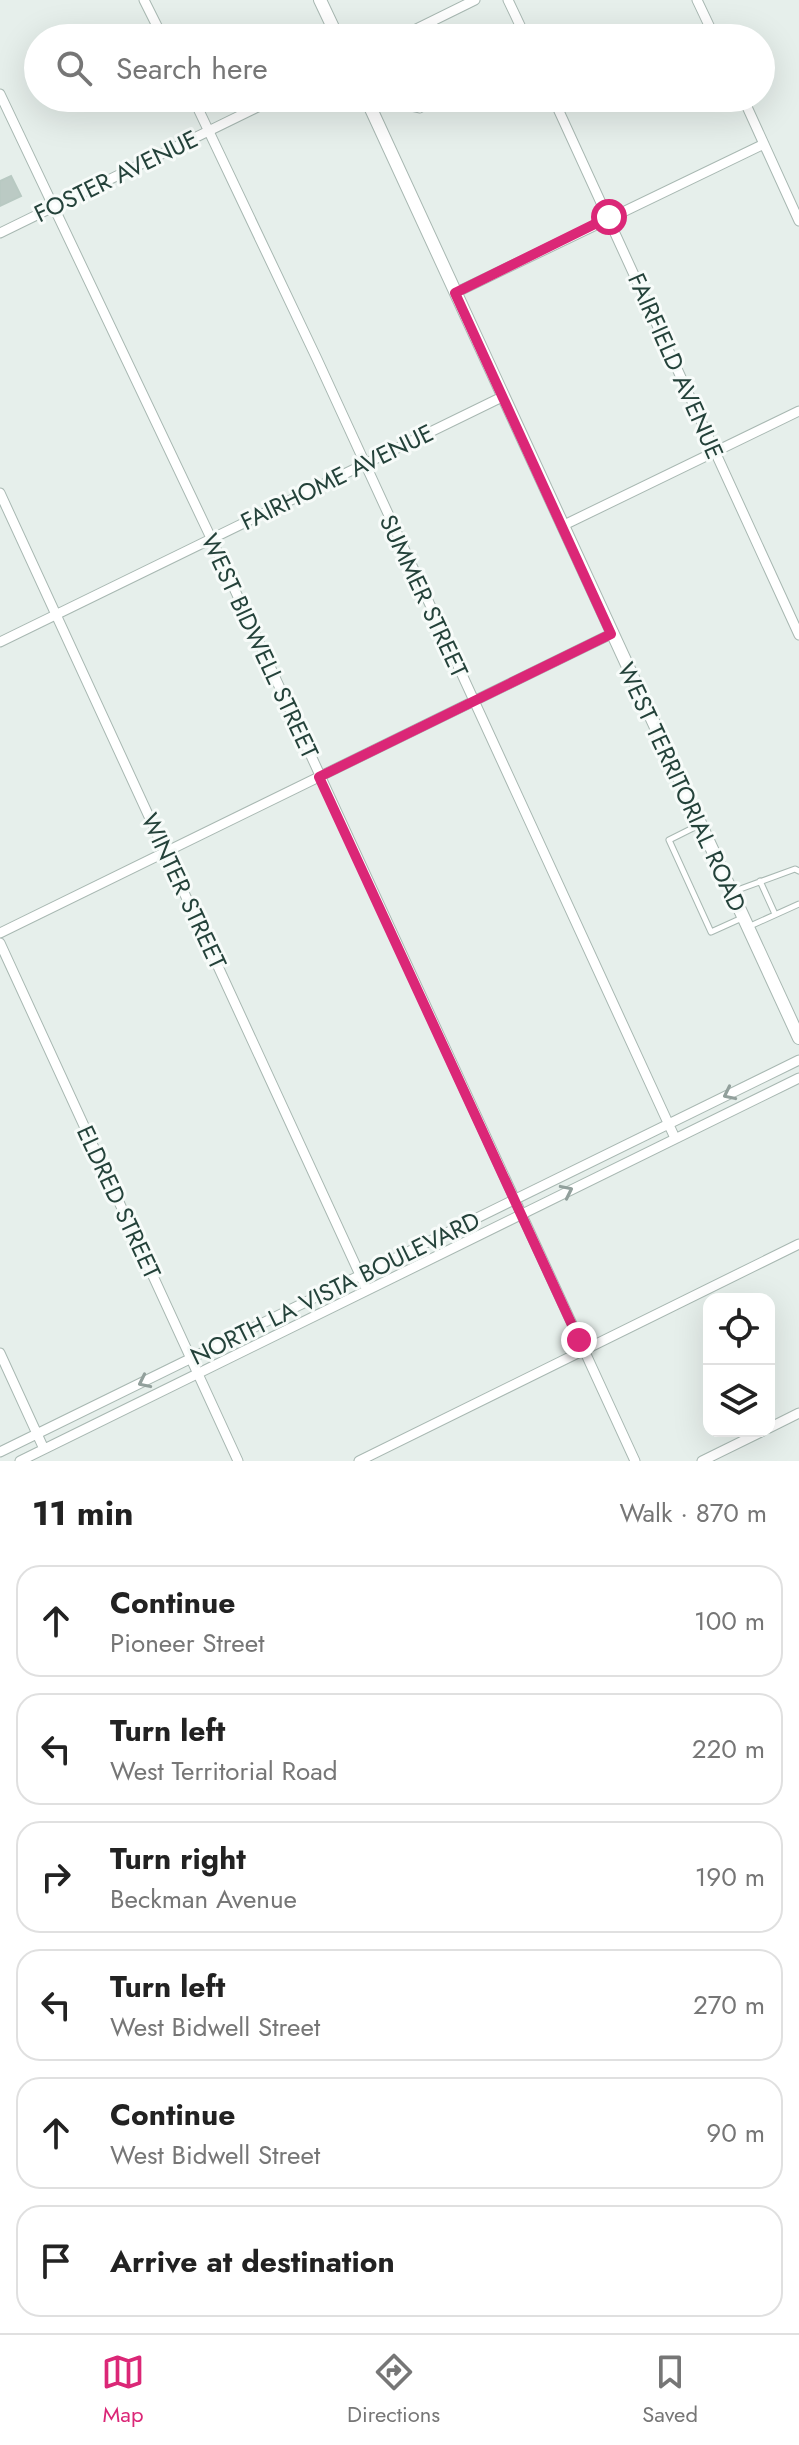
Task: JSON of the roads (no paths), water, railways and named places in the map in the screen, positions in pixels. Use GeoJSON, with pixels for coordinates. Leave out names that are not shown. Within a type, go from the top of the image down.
{"type":"FeatureCollection","features":[{"type":"Feature","properties":{"kind":"street"},"geometry":{"type":"LineString","coordinates":[[144,0],[156,24]]}},
{"type":"Feature","properties":{"kind":"street"},"geometry":{"type":"LineString","coordinates":[[320,0],[331,24]]}},
{"type":"Feature","properties":{"kind":"street"},"geometry":{"type":"LineString","coordinates":[[427,24],[475,0]]}},
{"type":"Feature","properties":{"kind":"street"},"geometry":{"type":"LineString","coordinates":[[508,0],[519,24]]}},
{"type":"Feature","properties":{"kind":"street"},"geometry":{"type":"LineString","coordinates":[[697,0],[708,24]]}},
{"type":"Feature","properties":{"kind":"street","name":"WEST BIDWELL STREET"},"geometry":{"type":"LineString","coordinates":[[0,94],[211,538],[521,1214]]}},
{"type":"Feature","properties":{"kind":"street","name":"SUMMER STREET"},"geometry":{"type":"LineString","coordinates":[[200,112],[317,359],[675,1138]]}},
{"type":"Feature","properties":{"kind":"street","name":"FOSTER AVENUE"},"geometry":{"type":"LineString","coordinates":[[0,233],[248,112]]}},
{"type":"Feature","properties":{"kind":"street","name":"WEST TERRITORIAL ROAD"},"geometry":{"type":"LineString","coordinates":[[372,112],[799,1038]]}},
{"type":"Feature","properties":{"kind":"street","name":"FAIRFIELD AVENUE"},"geometry":{"type":"LineString","coordinates":[[560,112],[799,635]]}},
{"type":"Feature","properties":{"kind":"street"},"geometry":{"type":"LineString","coordinates":[[749,112],[799,221]]}},
{"type":"Feature","properties":{"kind":"street"},"geometry":{"type":"LineString","coordinates":[[455,293],[764,144]]}},
{"type":"Feature","properties":{"kind":"street","name":"FAIRHOME AVENUE"},"geometry":{"type":"LineString","coordinates":[[0,642],[502,397]]}},
{"type":"Feature","properties":{"kind":"street"},"geometry":{"type":"LineString","coordinates":[[562,526],[799,411]]}},
{"type":"Feature","properties":{"kind":"street","name":"WINTER STREET"},"geometry":{"type":"LineString","coordinates":[[0,493],[367,1290]]}},
{"type":"Feature","properties":{"kind":"street"},"geometry":{"type":"LineString","coordinates":[[0,933],[611,634]]}},
{"type":"Feature","properties":{"kind":"street","name":"ELDRED STREET"},"geometry":{"type":"LineString","coordinates":[[0,943],[238,1461]]}},
{"type":"Feature","properties":{"kind":"street","name":"NORTH LA VISTA BOULEVARD"},"geometry":{"type":"LineString","coordinates":[[0,1452],[799,1060]]}},
{"type":"Feature","properties":{"kind":"street","name":"NORTH LA VISTA BOULEVARD"},"geometry":{"type":"LineString","coordinates":[[20,1461],[799,1078]]}},
{"type":"Feature","properties":{"kind":"street"},"geometry":{"type":"LineString","coordinates":[[521,1214],[635,1461]]}},
{"type":"Feature","properties":{"kind":"street"},"geometry":{"type":"LineString","coordinates":[[359,1461],[799,1244]]}},
{"type":"Feature","properties":{"kind":"street"},"geometry":{"type":"LineString","coordinates":[[0,1353],[44,1449]]}},
{"type":"Feature","properties":{"kind":"street"},"geometry":{"type":"LineString","coordinates":[[775,1425],[799,1413]]}},
{"type":"Feature","properties":{"kind":"street"},"geometry":{"type":"LineString","coordinates":[[702,1461],[751,1437]]}},
{"type":"Feature","properties":{"kind":"lane"},"geometry":{"type":"LineString","coordinates":[[699,825],[669,840],[711,932],[799,904]]}},
{"type":"Feature","properties":{"kind":"lane"},"geometry":{"type":"LineString","coordinates":[[731,892],[795,869],[799,871]]}},
{"type":"Feature","properties":{"kind":"lane"},"geometry":{"type":"LineString","coordinates":[[760,881],[775,914]]}}]}
